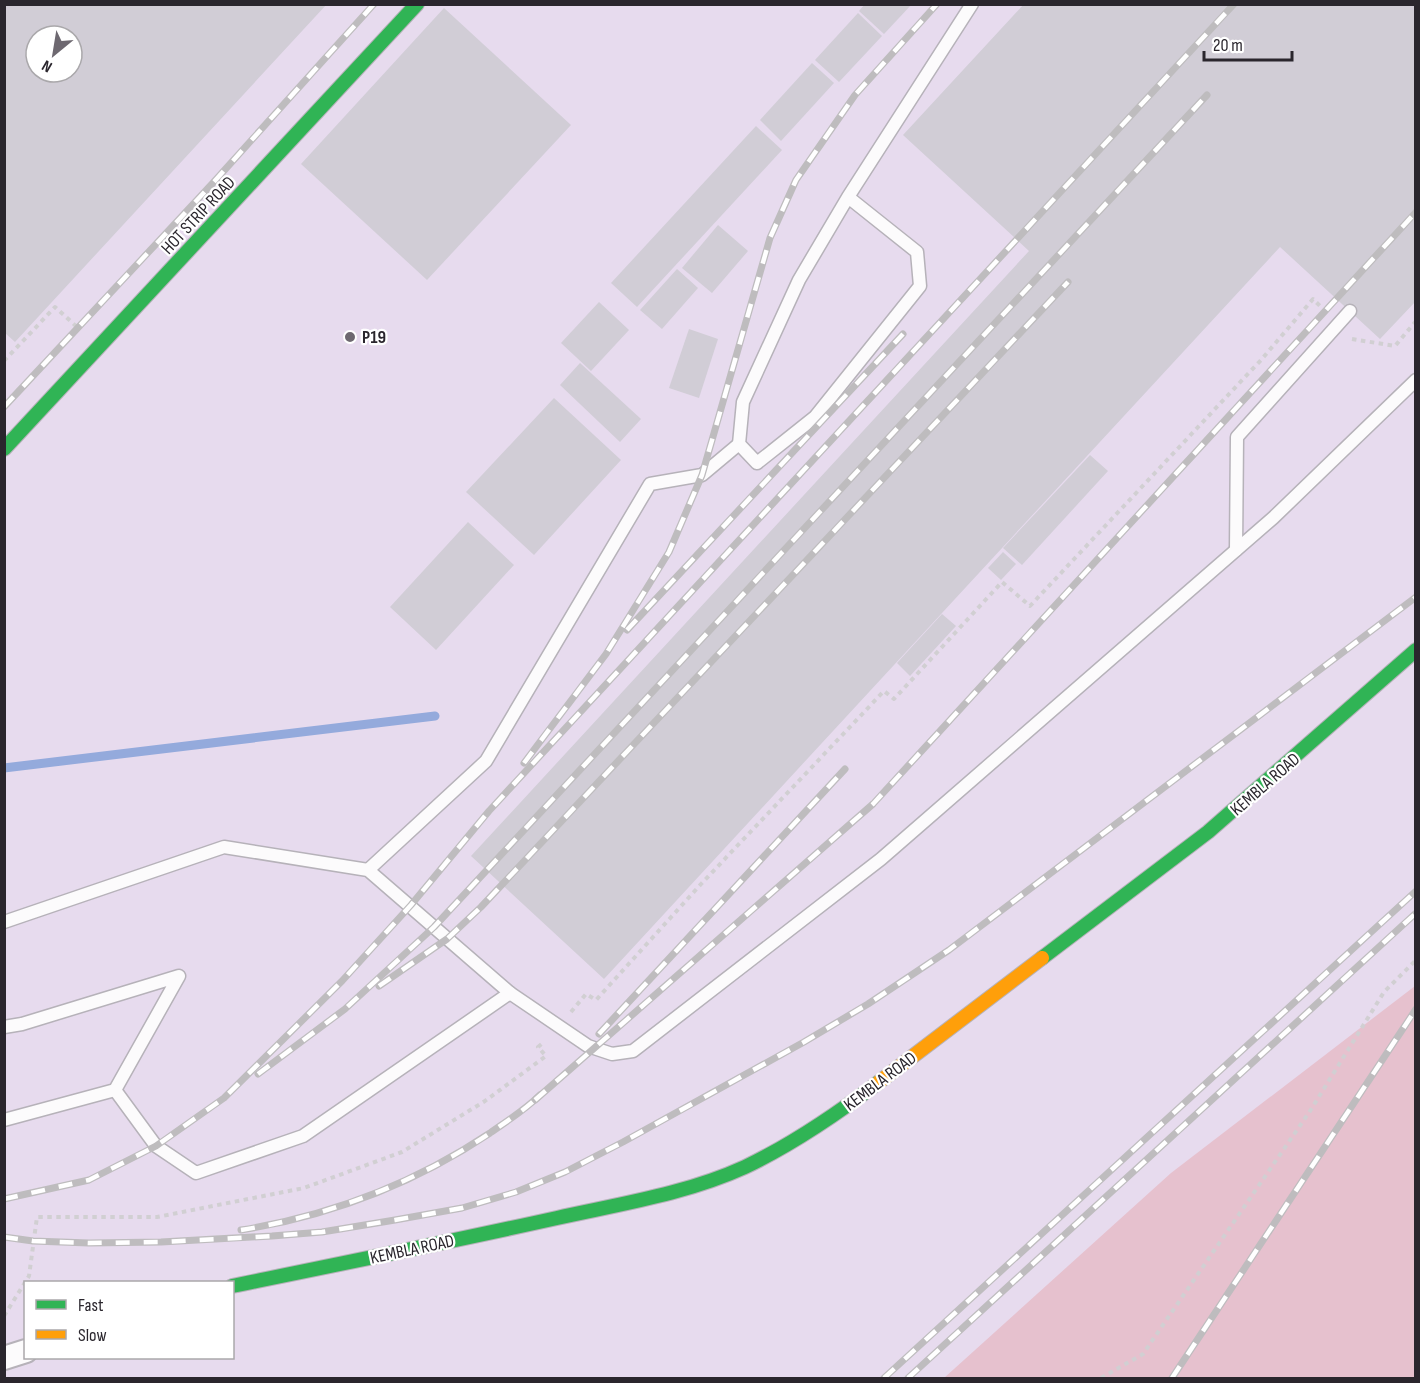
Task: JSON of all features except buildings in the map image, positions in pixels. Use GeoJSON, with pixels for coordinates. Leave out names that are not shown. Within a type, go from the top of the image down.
{"type":"FeatureCollection","features":[{"type":"Feature","properties":{"kind":"street","name":"HOT STRIP ROAD"},"geometry":{"type":"LineString","coordinates":[[4,449],[417,4]]}},
{"type":"Feature","properties":{"kind":"street","name":"KEMBLA ROAD"},"geometry":{"type":"LineString","coordinates":[[234,1286],[678,1191],[744,1167],[791,1142],[832,1117],[1208,832],[1416,650]]}},
{"type":"Feature","properties":{"kind":"street"},"geometry":{"type":"LineString","coordinates":[[4,1358],[24,1352]]}},
{"type":"Feature","properties":{"kind":"lane"},"geometry":{"type":"LineString","coordinates":[[368,870],[486,761],[650,484],[702,475],[739,444],[743,402],[799,280],[848,197],[972,4]]}},
{"type":"Feature","properties":{"kind":"lane"},"geometry":{"type":"LineString","coordinates":[[739,444],[757,463],[815,417],[920,286],[917,252],[848,197]]}},
{"type":"Feature","properties":{"kind":"lane"},"geometry":{"type":"LineString","coordinates":[[1236,550],[1238,437],[1350,311]]}},
{"type":"Feature","properties":{"kind":"lane"},"geometry":{"type":"LineString","coordinates":[[4,922],[224,847],[368,870],[510,993],[588,1046],[602,1052],[622,1054],[633,1051],[881,859],[1273,518],[1416,380]]}},
{"type":"Feature","properties":{"kind":"lane"},"geometry":{"type":"LineString","coordinates":[[4,1027],[22,1024],[179,976],[115,1090],[4,1120]]}},
{"type":"Feature","properties":{"kind":"lane"},"geometry":{"type":"LineString","coordinates":[[115,1090],[156,1146],[196,1173],[303,1136],[510,993]]}},
{"type":"Feature","properties":{"kind":"path"},"geometry":{"type":"LineString","coordinates":[[26,1281],[29,1276],[37,1217],[157,1217],[304,1188],[402,1152],[484,1101],[546,1056],[538,1047],[560,1026],[586,994],[596,1000],[832,744],[884,691],[894,699],[1002,582],[1030,606],[1261,360],[1313,299],[1352,339],[1395,346],[1416,321]]}},
{"type":"Feature","properties":{"kind":"path"},"geometry":{"type":"LineString","coordinates":[[4,361],[55,307],[99,348]]}},
{"type":"Feature","properties":{"kind":"path"},"geometry":{"type":"LineString","coordinates":[[1101,1378],[1143,1354],[1310,1111],[1384,992],[1416,960]]}},
{"type":"Feature","properties":{"kind":"path"},"geometry":{"type":"LineString","coordinates":[[4,1316],[24,1284]]}},
{"type":"Feature","properties":{"kind":"shaded area"},"geometry":{"type":"Polygon","coordinates":[[[5,5],[1415,5],[1415,1378],[5,1378],[5,5]]]}},
{"type":"Feature","properties":{"kind":"shaded area"},"geometry":{"type":"Polygon","coordinates":[[[1415,986],[1415,1378],[944,1378],[1171,1173],[1415,986]]]}},
{"type":"Feature","properties":{"kind":"waterway"},"geometry":{"type":"LineString","coordinates":[[4,768],[435,716]]}},
{"type":"Feature","properties":{"kind":"railway"},"geometry":{"type":"LineString","coordinates":[[4,407],[212,184],[374,4]]}},
{"type":"Feature","properties":{"kind":"railway"},"geometry":{"type":"LineString","coordinates":[[524,763],[606,654],[669,552],[702,475],[770,238],[796,180],[855,95],[937,4]]}},
{"type":"Feature","properties":{"kind":"railway"},"geometry":{"type":"LineString","coordinates":[[4,1199],[89,1180],[156,1146],[224,1098],[342,981],[411,905],[489,811],[1234,4]]}},
{"type":"Feature","properties":{"kind":"railway"},"geometry":{"type":"LineString","coordinates":[[258,1074],[345,1009],[434,927],[1207,95]]}},
{"type":"Feature","properties":{"kind":"railway"},"geometry":{"type":"LineString","coordinates":[[535,1100],[873,804],[1416,212]]}},
{"type":"Feature","properties":{"kind":"railway"},"geometry":{"type":"LineString","coordinates":[[379,986],[447,939],[481,907],[1068,282]]}},
{"type":"Feature","properties":{"kind":"railway"},"geometry":{"type":"LineString","coordinates":[[627,630],[903,334]]}},
{"type":"Feature","properties":{"kind":"railway"},"geometry":{"type":"LineString","coordinates":[[4,1237],[33,1241],[89,1243],[161,1242],[322,1232],[462,1208],[516,1192],[565,1172],[804,1042],[868,1004],[949,950],[1416,597]]}},
{"type":"Feature","properties":{"kind":"railway"},"geometry":{"type":"LineString","coordinates":[[599,1034],[845,769]]}},
{"type":"Feature","properties":{"kind":"railway"},"geometry":{"type":"LineString","coordinates":[[884,1378],[1416,891]]}},
{"type":"Feature","properties":{"kind":"railway"},"geometry":{"type":"LineString","coordinates":[[908,1378],[1416,913]]}},
{"type":"Feature","properties":{"kind":"railway"},"geometry":{"type":"LineString","coordinates":[[1172,1378],[1416,1009]]}},
{"type":"Feature","properties":{"kind":"railway"},"geometry":{"type":"LineString","coordinates":[[241,1230],[306,1216],[401,1182],[432,1167],[490,1133],[540,1095]]}},
{"type":"Feature","properties":{"kind":"traffic: fast"},"geometry":{"type":"LineString","coordinates":[[4,449],[417,4]]}},
{"type":"Feature","properties":{"kind":"traffic: fast"},"geometry":{"type":"LineString","coordinates":[[1042,958],[1208,832],[1416,650]]}},
{"type":"Feature","properties":{"kind":"traffic: fast"},"geometry":{"type":"LineString","coordinates":[[234,1286],[629,1203],[700,1184],[745,1167],[780,1149],[831,1117],[879,1082]]}},
{"type":"Feature","properties":{"kind":"traffic: slow"},"geometry":{"type":"LineString","coordinates":[[879,1082],[1042,958]]}},
{"type":"Feature","properties":{"kind":"place","name":"P19"},"geometry":{"type":"Point","coordinates":[350,337]}}]}
